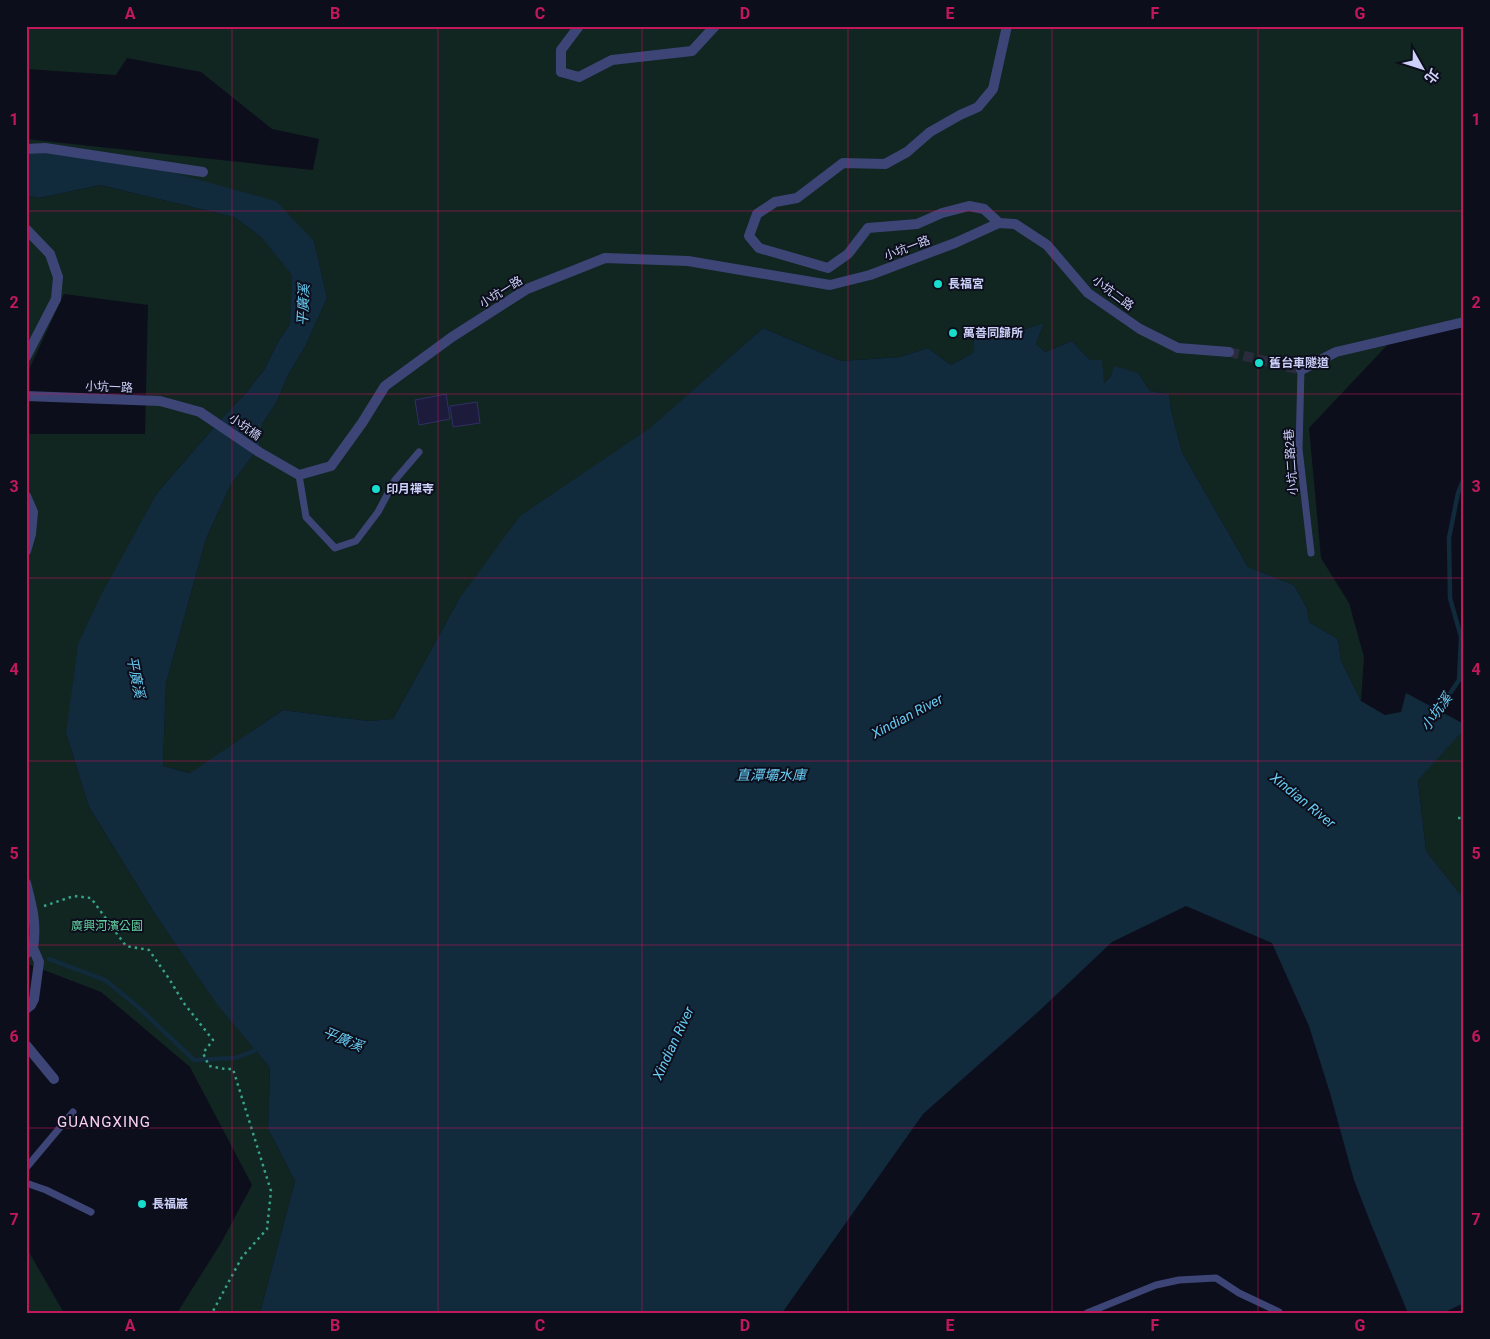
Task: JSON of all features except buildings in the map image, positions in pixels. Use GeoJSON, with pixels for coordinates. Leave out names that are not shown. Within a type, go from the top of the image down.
{"type":"FeatureCollection","features":[{"type":"Feature","properties":{"kind":"street"},"geometry":{"type":"LineString","coordinates":[[579,26],[561,50],[562,72],[579,77],[612,60],[692,51],[715,26]]}},
{"type":"Feature","properties":{"kind":"street","name":"小坑一路"},"geometry":{"type":"LineString","coordinates":[[299,475],[331,466],[362,423],[385,386],[452,336],[527,289],[606,258],[688,261],[830,285],[870,275],[955,243],[999,223],[984,209],[969,206],[942,213],[917,224],[868,228],[848,254],[828,268],[759,248],[749,236],[757,214],[775,202],[797,198],[843,163],[885,164],[907,152],[930,132],[978,107],[993,89],[1007,26]]}},
{"type":"Feature","properties":{"kind":"street"},"geometry":{"type":"LineString","coordinates":[[26,149],[45,148],[203,172]]}},
{"type":"Feature","properties":{"kind":"street","name":"小坑二路"},"geometry":{"type":"LineString","coordinates":[[999,223],[1015,224],[1047,245],[1088,293],[1140,329],[1178,348],[1229,352]]}},
{"type":"Feature","properties":{"kind":"street"},"geometry":{"type":"LineString","coordinates":[[26,229],[50,254],[58,277],[56,299],[26,358]]}},
{"type":"Feature","properties":{"kind":"street"},"geometry":{"type":"LineString","coordinates":[[1301,370],[1336,352],[1464,322]]}},
{"type":"Feature","properties":{"kind":"street","name":"小坑一路"},"geometry":{"type":"LineString","coordinates":[[26,396],[160,401],[200,412],[217,423]]}},
{"type":"Feature","properties":{"kind":"street","name":"小坑橋"},"geometry":{"type":"LineString","coordinates":[[217,423],[258,452],[299,475]]}},
{"type":"Feature","properties":{"kind":"street"},"geometry":{"type":"LineString","coordinates":[[26,496],[33,512],[31,534],[26,551]]}},
{"type":"Feature","properties":{"kind":"street"},"geometry":{"type":"LineString","coordinates":[[26,884],[33,910],[36,933],[30,951],[39,962],[34,999],[31,1005],[26,1008]]}},
{"type":"Feature","properties":{"kind":"street"},"geometry":{"type":"LineString","coordinates":[[26,1046],[54,1079]]}},
{"type":"Feature","properties":{"kind":"lane","name":"小坑二路2巷"},"geometry":{"type":"LineString","coordinates":[[1301,370],[1299,449],[1311,553]]}},
{"type":"Feature","properties":{"kind":"lane"},"geometry":{"type":"LineString","coordinates":[[299,475],[306,517],[335,548],[356,541],[378,512],[395,480],[419,452]]}},
{"type":"Feature","properties":{"kind":"lane"},"geometry":{"type":"LineString","coordinates":[[26,1168],[73,1112]]}},
{"type":"Feature","properties":{"kind":"lane"},"geometry":{"type":"LineString","coordinates":[[26,1183],[46,1190],[91,1212]]}},
{"type":"Feature","properties":{"kind":"lane"},"geometry":{"type":"LineString","coordinates":[[1086,1313],[1156,1285],[1179,1280],[1216,1278],[1239,1294],[1280,1312]]}},
{"type":"Feature","properties":{"kind":"path"},"geometry":{"type":"LineString","coordinates":[[1458,818],[1464,818]]}},
{"type":"Feature","properties":{"kind":"path"},"geometry":{"type":"LineString","coordinates":[[33,910],[74,896],[91,898],[126,946],[148,950],[183,1002],[213,1040],[203,1054],[209,1066],[225,1070],[233,1069],[271,1191],[267,1229],[242,1257],[212,1313]]}},
{"type":"Feature","properties":{"kind":"green space"},"geometry":{"type":"Polygon","coordinates":[[[26,26],[1464,26],[1464,325],[1393,339],[1309,428],[1321,558],[1349,603],[1364,657],[1361,701],[1341,661],[1338,639],[1309,622],[1307,608],[1294,585],[1248,567],[1182,452],[1171,410],[1169,394],[1150,391],[1138,373],[1111,376],[1104,383],[1090,360],[1072,341],[1045,352],[1036,344],[1044,323],[1016,332],[974,326],[973,353],[951,365],[928,348],[900,357],[841,361],[763,328],[459,599],[393,719],[368,721],[283,710],[191,773],[163,766],[166,683],[206,539],[230,486],[259,447],[262,424],[275,405],[288,375],[305,347],[327,298],[314,241],[26,151],[26,139],[313,170],[319,139],[272,129],[201,72],[127,58],[116,75],[26,69],[26,26]]]}},
{"type":"Feature","properties":{"kind":"green space","name":"廣興河濱公園"},"geometry":{"type":"Polygon","coordinates":[[[100,185],[234,217],[261,237],[293,275],[290,324],[278,342],[264,370],[157,493],[66,733],[89,807],[155,914],[216,1002],[270,1068],[268,1129],[295,1181],[260,1313],[177,1313],[221,1243],[252,1185],[190,1067],[101,992],[26,964],[26,434],[145,434],[148,305],[64,294],[26,376],[26,195],[39,198],[100,185]]]}},
{"type":"Feature","properties":{"kind":"green space"},"geometry":{"type":"Polygon","coordinates":[[[1464,730],[1464,899],[1426,851],[1418,779],[1464,730]]]}},
{"type":"Feature","properties":{"kind":"green space"},"geometry":{"type":"Polygon","coordinates":[[[26,1247],[64,1313],[26,1313],[26,1247]]]}},
{"type":"Feature","properties":{"kind":"water","name":"直潭壩水庫"},"geometry":{"type":"Polygon","coordinates":[[[26,151],[150,166],[276,201],[314,241],[327,298],[305,347],[288,375],[275,405],[262,424],[259,447],[230,486],[206,539],[166,683],[163,766],[190,773],[283,710],[368,721],[393,719],[459,599],[520,516],[650,428],[763,328],[841,361],[900,357],[928,348],[951,365],[973,353],[974,326],[1016,332],[1044,323],[1036,344],[1045,352],[1072,341],[1090,360],[1102,360],[1104,383],[1111,376],[1114,366],[1138,373],[1150,391],[1169,394],[1171,410],[1182,452],[1248,567],[1294,585],[1307,608],[1309,622],[1338,639],[1341,661],[1361,701],[1385,715],[1401,712],[1406,693],[1464,724],[1464,730],[1418,780],[1426,851],[1464,899],[1464,1303],[1443,1313],[1408,1313],[1354,1180],[1309,1026],[1272,943],[1186,906],[1112,942],[1039,1011],[923,1114],[782,1313],[260,1313],[295,1181],[268,1129],[270,1068],[216,1003],[155,914],[89,807],[66,733],[78,644],[100,597],[157,493],[264,370],[278,342],[290,324],[292,275],[261,237],[234,217],[100,185],[39,198],[26,195],[26,151]]]}},
{"type":"Feature","properties":{"kind":"waterway","name":"小坑溪"},"geometry":{"type":"LineString","coordinates":[[1435,716],[1459,680],[1461,637],[1450,598],[1449,538],[1458,493],[1464,478]]}},
{"type":"Feature","properties":{"kind":"waterway"},"geometry":{"type":"LineString","coordinates":[[49,959],[105,980],[137,1006],[194,1060],[235,1058],[259,1049]]}},
{"type":"Feature","properties":{"kind":"tunnel"},"geometry":{"type":"LineString","coordinates":[[1229,352],[1301,370]]}},
{"type":"Feature","properties":{"kind":"place","name":"長福宮"},"geometry":{"type":"Point","coordinates":[938,284]}},
{"type":"Feature","properties":{"kind":"place","name":"萬善同歸所"},"geometry":{"type":"Point","coordinates":[953,333]}},
{"type":"Feature","properties":{"kind":"place","name":"舊台車隧道"},"geometry":{"type":"Point","coordinates":[1259,363]}},
{"type":"Feature","properties":{"kind":"place","name":"印月禪寺"},"geometry":{"type":"Point","coordinates":[376,489]}},
{"type":"Feature","properties":{"kind":"place","name":"長福巖"},"geometry":{"type":"Point","coordinates":[142,1204]}},
{"type":"Feature","properties":{"kind":"district","name":"GUANGXING"},"geometry":{"type":"Point","coordinates":[104,1122]}},
{"type":"Feature","properties":{"kind":"water label","name":"平廣溪"},"geometry":{"type":"Point","coordinates":[303,305]}},
{"type":"Feature","properties":{"kind":"water label","name":"平廣溪"},"geometry":{"type":"Point","coordinates":[136,677]}},
{"type":"Feature","properties":{"kind":"water label","name":"Xindian River"},"geometry":{"type":"Point","coordinates":[907,716]}},
{"type":"Feature","properties":{"kind":"water label","name":"Xindian River"},"geometry":{"type":"Point","coordinates":[1303,800]}},
{"type":"Feature","properties":{"kind":"water label","name":"平廣溪"},"geometry":{"type":"Point","coordinates":[343,1039]}},
{"type":"Feature","properties":{"kind":"water label","name":"Xindian River"},"geometry":{"type":"Point","coordinates":[673,1043]}}]}
